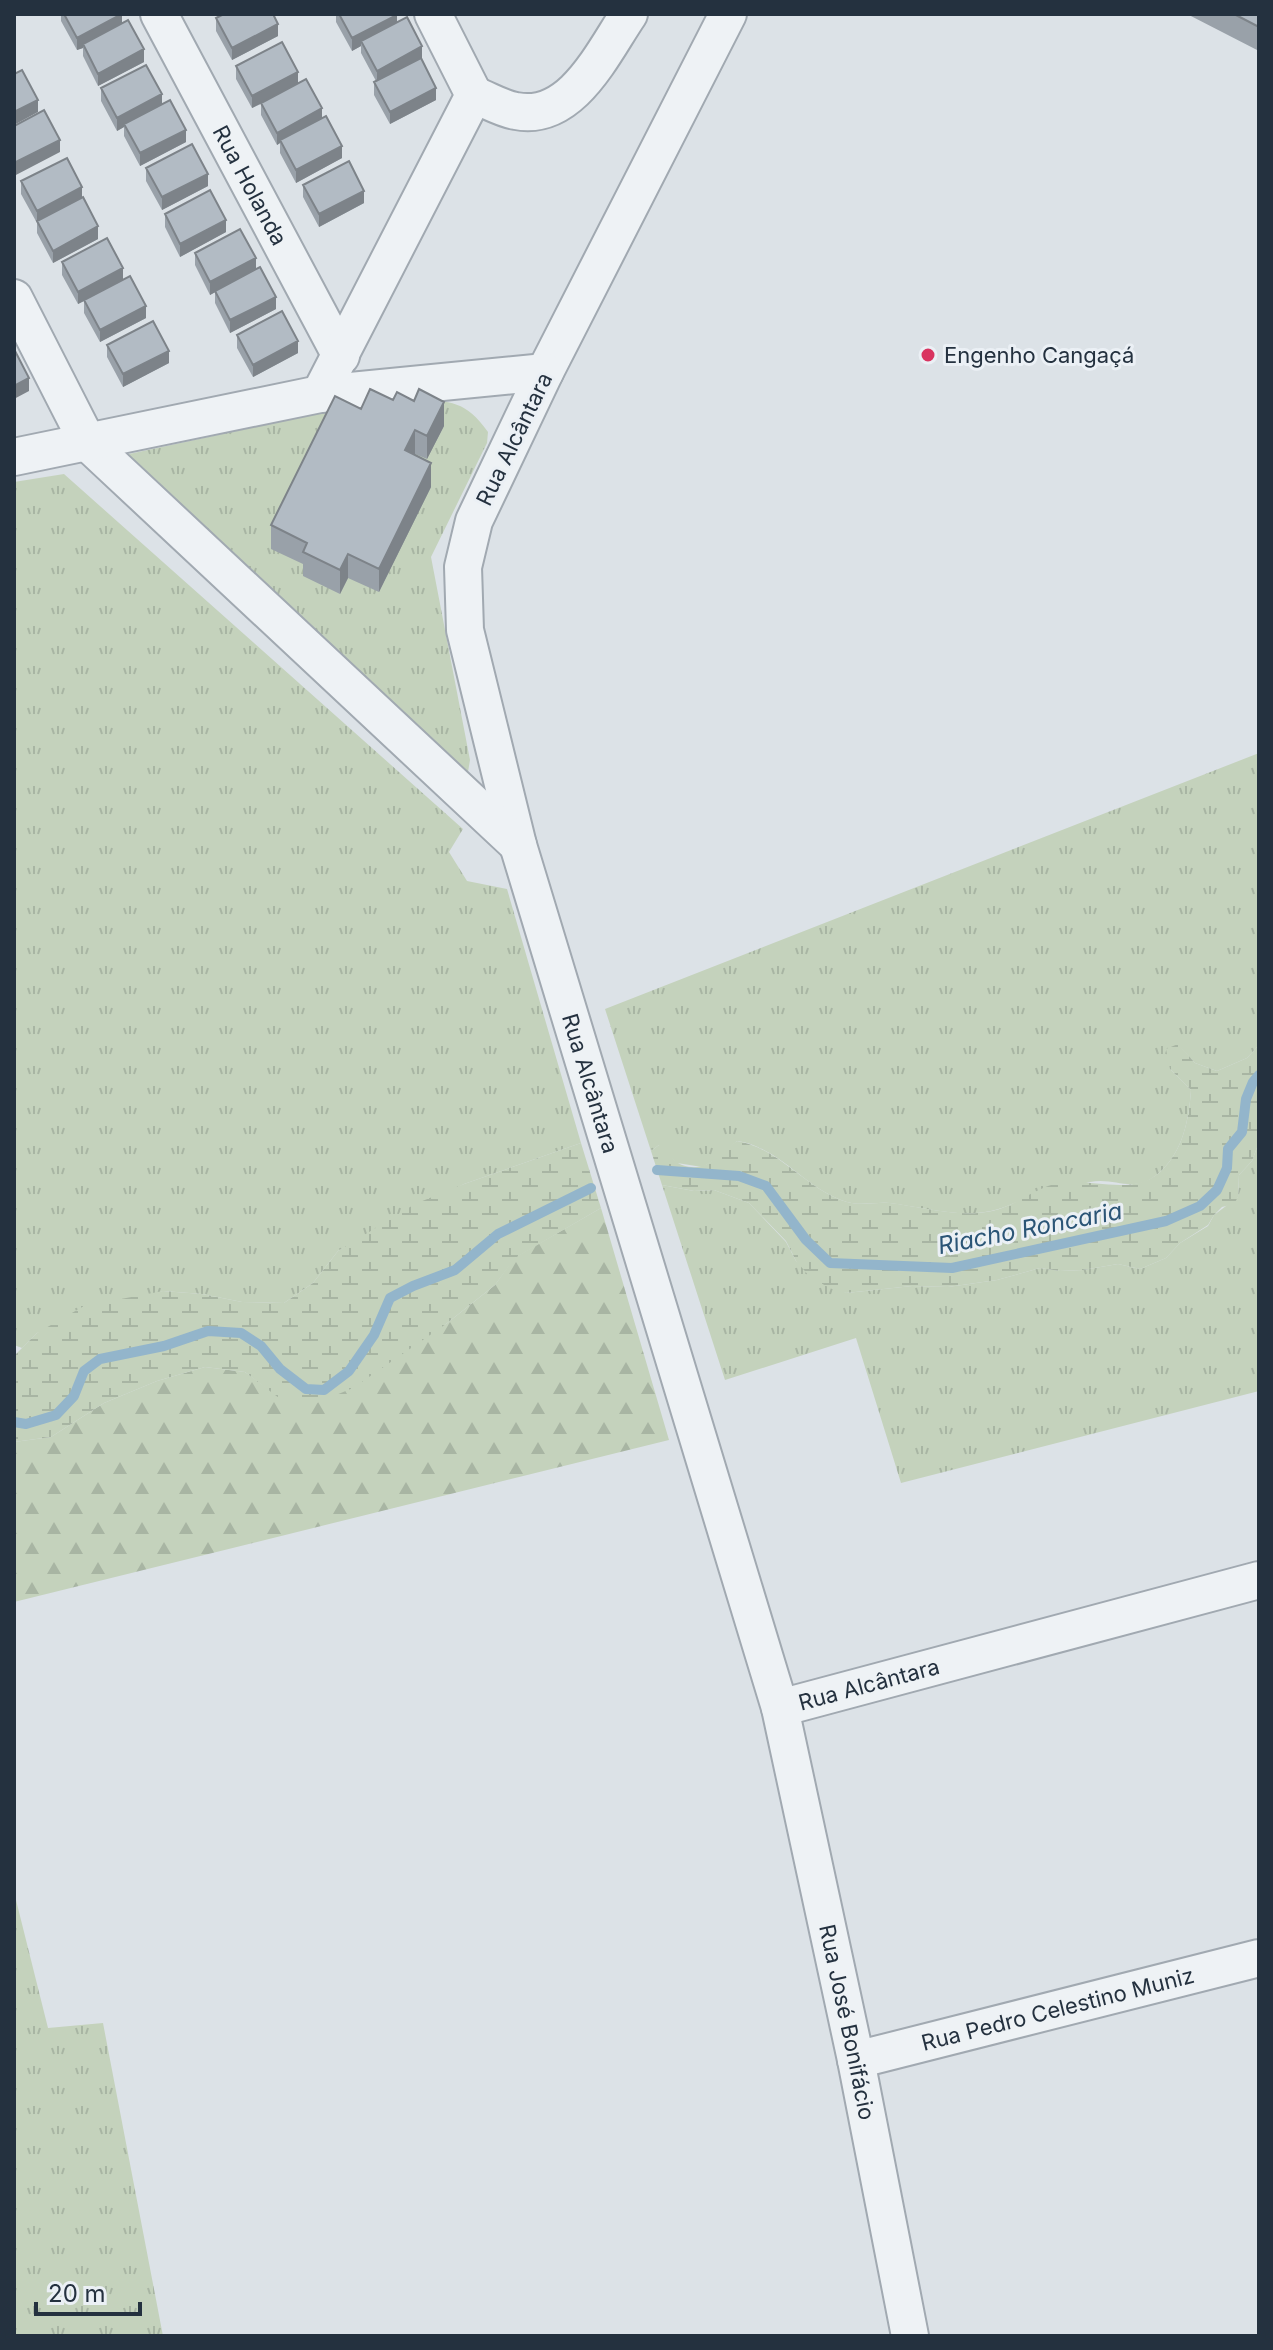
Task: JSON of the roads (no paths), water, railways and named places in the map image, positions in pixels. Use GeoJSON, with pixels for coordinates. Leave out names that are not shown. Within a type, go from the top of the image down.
{"type":"FeatureCollection","features":[{"type":"Feature","properties":{"kind":"street","name":"Rua Holanda"},"geometry":{"type":"LineString","coordinates":[[159,14],[341,356]]}},
{"type":"Feature","properties":{"kind":"street"},"geometry":{"type":"LineString","coordinates":[[433,14],[474,95],[517,112],[549,109],[577,90],[629,14]]}},
{"type":"Feature","properties":{"kind":"street","name":"Rua Alcântara"},"geometry":{"type":"LineString","coordinates":[[728,14],[545,372],[474,521],[463,567],[465,630],[518,845],[780,1708],[1259,1580]]}},
{"type":"Feature","properties":{"kind":"street"},"geometry":{"type":"LineString","coordinates":[[320,394],[474,95]]}},
{"type":"Feature","properties":{"kind":"street"},"geometry":{"type":"LineString","coordinates":[[14,298],[88,443],[518,845]]}},
{"type":"Feature","properties":{"kind":"street"},"geometry":{"type":"LineString","coordinates":[[14,457],[320,394],[545,372]]}},
{"type":"Feature","properties":{"kind":"street","name":"Rua José Bonifácio"},"geometry":{"type":"LineString","coordinates":[[780,1708],[856,2060],[910,2336]]}},
{"type":"Feature","properties":{"kind":"street","name":"Rua Pedro Celestino Muniz"},"geometry":{"type":"LineString","coordinates":[[856,2060],[1259,1958]]}},
{"type":"Feature","properties":{"kind":"waterway","name":"Riacho Roncaria"},"geometry":{"type":"LineString","coordinates":[[657,1170],[739,1176],[766,1186],[806,1240],[830,1263],[952,1268],[1166,1221],[1200,1206],[1217,1190],[1227,1168],[1228,1149],[1242,1132],[1246,1099],[1259,1075]]}},
{"type":"Feature","properties":{"kind":"waterway","name":"Riacho Roncaria"},"geometry":{"type":"LineString","coordinates":[[14,1422],[26,1424],[56,1415],[74,1396],[84,1371],[100,1359],[164,1346],[208,1331],[241,1333],[261,1346],[280,1369],[306,1389],[324,1390],[349,1371],[374,1335],[390,1298],[455,1270],[498,1234],[591,1188]]}},
{"type":"Feature","properties":{"kind":"place","name":"Engenho Cangaçá"},"geometry":{"type":"Point","coordinates":[928,355]}}]}
